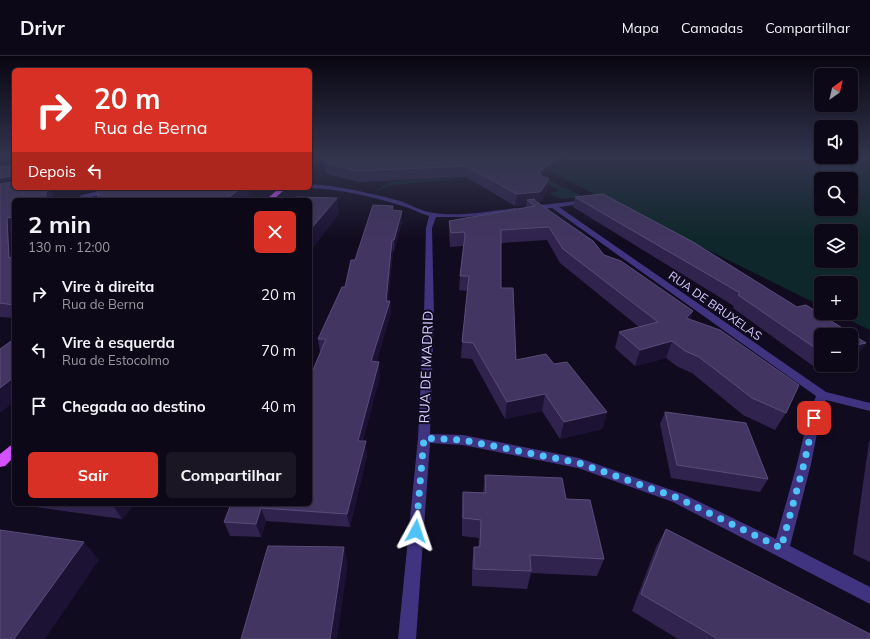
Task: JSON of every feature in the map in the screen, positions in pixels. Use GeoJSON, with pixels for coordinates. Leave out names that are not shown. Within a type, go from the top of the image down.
{"type":"FeatureCollection","features":[{"type":"Feature","properties":{"kind":"main road"},"geometry":{"type":"LineString","coordinates":[[271,198],[278,190]]}},
{"type":"Feature","properties":{"kind":"main road"},"geometry":{"type":"LineString","coordinates":[[0,462],[12,450]]}},
{"type":"Feature","properties":{"kind":"street"},"geometry":{"type":"LineString","coordinates":[[318,184],[410,206],[433,215],[467,214],[592,202]]}},
{"type":"Feature","properties":{"kind":"street"},"geometry":{"type":"LineString","coordinates":[[312,186],[333,188]]}},
{"type":"Feature","properties":{"kind":"street"},"geometry":{"type":"LineString","coordinates":[[82,198],[110,190]]}},
{"type":"Feature","properties":{"kind":"street","name":"RUA DE BRUXELAS"},"geometry":{"type":"LineString","coordinates":[[554,206],[822,395],[870,407]]}},
{"type":"Feature","properties":{"kind":"street","name":"RUA DE MADRID"},"geometry":{"type":"LineString","coordinates":[[407,639],[424,438],[429,316],[429,228],[433,215]]}},
{"type":"Feature","properties":{"kind":"street"},"geometry":{"type":"LineString","coordinates":[[781,548],[804,464],[814,418],[822,395]]}},
{"type":"Feature","properties":{"kind":"street"},"geometry":{"type":"LineString","coordinates":[[424,438],[463,440],[579,463],[678,498],[781,548],[870,596]]}},
{"type":"Feature","properties":{"kind":"green space"},"geometry":{"type":"Polygon","coordinates":[[[387,184],[401,184],[392,185],[376,190],[387,184]]]}},
{"type":"Feature","properties":{"kind":"green space"},"geometry":{"type":"Polygon","coordinates":[[[547,184],[557,184],[584,197],[561,199],[549,194],[559,190],[547,184]]]}},
{"type":"Feature","properties":{"kind":"green space"},"geometry":{"type":"Polygon","coordinates":[[[575,184],[814,184],[814,216],[858,216],[858,184],[870,184],[870,330],[849,320],[858,320],[858,276],[814,276],[814,303],[575,184]]]}},
{"type":"Feature","properties":{"kind":"building"},"geometry":{"type":"Polygon","coordinates":[[[0,184],[12,184],[12,190],[47,190],[45,198],[12,198],[12,217],[7,218],[9,258],[12,257],[12,305],[0,303],[0,184]]]}},
{"type":"Feature","properties":{"kind":"building"},"geometry":{"type":"Polygon","coordinates":[[[499,184],[545,184],[540,192],[517,194],[499,184]]]}},
{"type":"Feature","properties":{"kind":"building"},"geometry":{"type":"Polygon","coordinates":[[[98,190],[238,190],[228,198],[98,198],[98,190]]]}},
{"type":"Feature","properties":{"kind":"building"},"geometry":{"type":"Polygon","coordinates":[[[603,194],[693,242],[797,307],[806,305],[814,310],[814,320],[830,320],[842,328],[814,328],[814,347],[738,295],[740,293],[575,197],[603,194]]]}},
{"type":"Feature","properties":{"kind":"building"},"geometry":{"type":"Polygon","coordinates":[[[296,197],[337,198],[312,228],[312,198],[295,198],[296,197]]]}},
{"type":"Feature","properties":{"kind":"building"},"geometry":{"type":"Polygon","coordinates":[[[535,199],[534,200],[593,241],[604,255],[621,261],[693,311],[686,318],[720,330],[799,385],[786,413],[752,398],[699,357],[685,351],[672,341],[640,350],[619,332],[658,322],[563,249],[549,227],[501,230],[501,288],[513,288],[516,360],[546,354],[554,364],[567,362],[607,412],[564,422],[545,394],[507,402],[473,343],[462,342],[469,276],[460,276],[465,235],[464,232],[451,233],[449,221],[535,206],[527,200],[535,199]]]}},
{"type":"Feature","properties":{"kind":"building"},"geometry":{"type":"Polygon","coordinates":[[[373,205],[393,206],[392,210],[402,211],[394,240],[392,240],[386,301],[390,301],[371,361],[379,362],[358,441],[366,441],[347,514],[261,508],[256,524],[224,522],[230,506],[312,506],[312,372],[326,339],[318,339],[342,287],[345,287],[351,260],[355,260],[373,205]]]}},
{"type":"Feature","properties":{"kind":"building"},"geometry":{"type":"Polygon","coordinates":[[[858,338],[866,343],[858,345],[858,338]]]}},
{"type":"Feature","properties":{"kind":"building"},"geometry":{"type":"Polygon","coordinates":[[[12,340],[12,379],[0,388],[0,349],[12,340]]]}},
{"type":"Feature","properties":{"kind":"building"},"geometry":{"type":"Polygon","coordinates":[[[665,412],[746,423],[768,479],[677,465],[665,412]]]}},
{"type":"Feature","properties":{"kind":"building"},"geometry":{"type":"Polygon","coordinates":[[[485,475],[562,478],[566,499],[590,500],[604,559],[530,555],[531,571],[474,569],[474,547],[480,547],[481,520],[463,518],[463,492],[486,493],[485,475]]]}},
{"type":"Feature","properties":{"kind":"building"},"geometry":{"type":"Polygon","coordinates":[[[666,529],[870,634],[870,639],[718,639],[641,594],[666,529]]]}},
{"type":"Feature","properties":{"kind":"building"},"geometry":{"type":"Polygon","coordinates":[[[0,530],[84,542],[14,639],[0,639],[0,530]]]}},
{"type":"Feature","properties":{"kind":"building"},"geometry":{"type":"Polygon","coordinates":[[[268,546],[344,547],[330,639],[241,639],[268,546]]]}},
{"type":"Feature","properties":{"kind":"route"},"geometry":{"type":"LineString","coordinates":[[416,531],[424,438],[437,438],[463,440],[579,463],[678,498],[781,548],[804,464],[814,418]]}}]}
